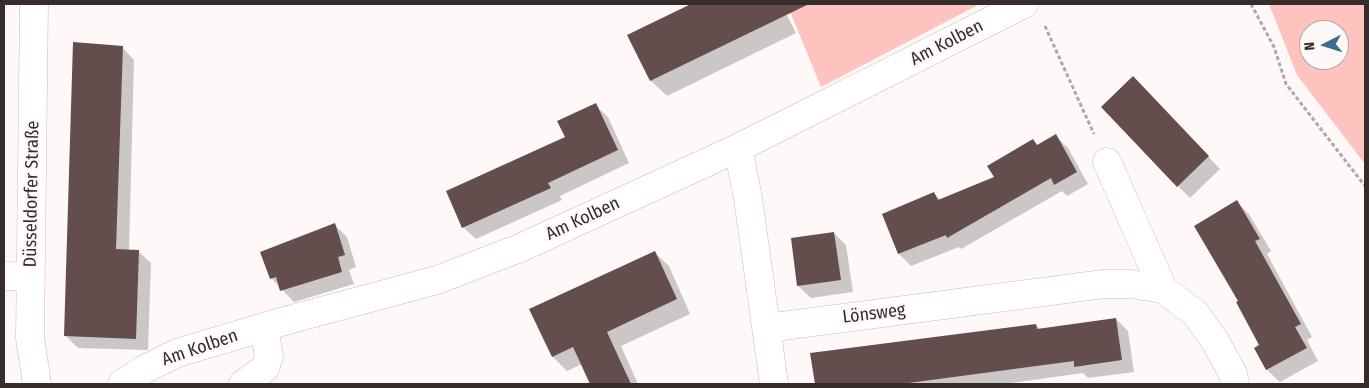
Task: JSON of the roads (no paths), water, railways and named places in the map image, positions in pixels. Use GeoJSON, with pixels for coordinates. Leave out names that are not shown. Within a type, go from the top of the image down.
{"type":"FeatureCollection","features":[{"type":"Feature","properties":{"kind":"street","name":"Düsseldorfer Straße"},"geometry":{"type":"LineString","coordinates":[[34,4],[30,338],[37,384]]}},
{"type":"Feature","properties":{"kind":"street","name":"Am Kolben"},"geometry":{"type":"LineString","coordinates":[[122,384],[143,370],[177,353],[264,327],[437,280],[520,248],[1034,13]]}},
{"type":"Feature","properties":{"kind":"street"},"geometry":{"type":"LineString","coordinates":[[738,148],[748,198],[774,384]]}},
{"type":"Feature","properties":{"kind":"street","name":"Lönsweg"},"geometry":{"type":"LineString","coordinates":[[1107,162],[1163,289]]}},
{"type":"Feature","properties":{"kind":"street"},"geometry":{"type":"LineString","coordinates":[[4,276],[31,277]]}},
{"type":"Feature","properties":{"kind":"street","name":"Lönsweg"},"geometry":{"type":"LineString","coordinates":[[767,328],[1104,284],[1130,284],[1163,289],[1196,314],[1215,341],[1233,374],[1235,384]]}},
{"type":"Feature","properties":{"kind":"street"},"geometry":{"type":"LineString","coordinates":[[243,384],[265,368],[269,357],[264,327]]}}]}
